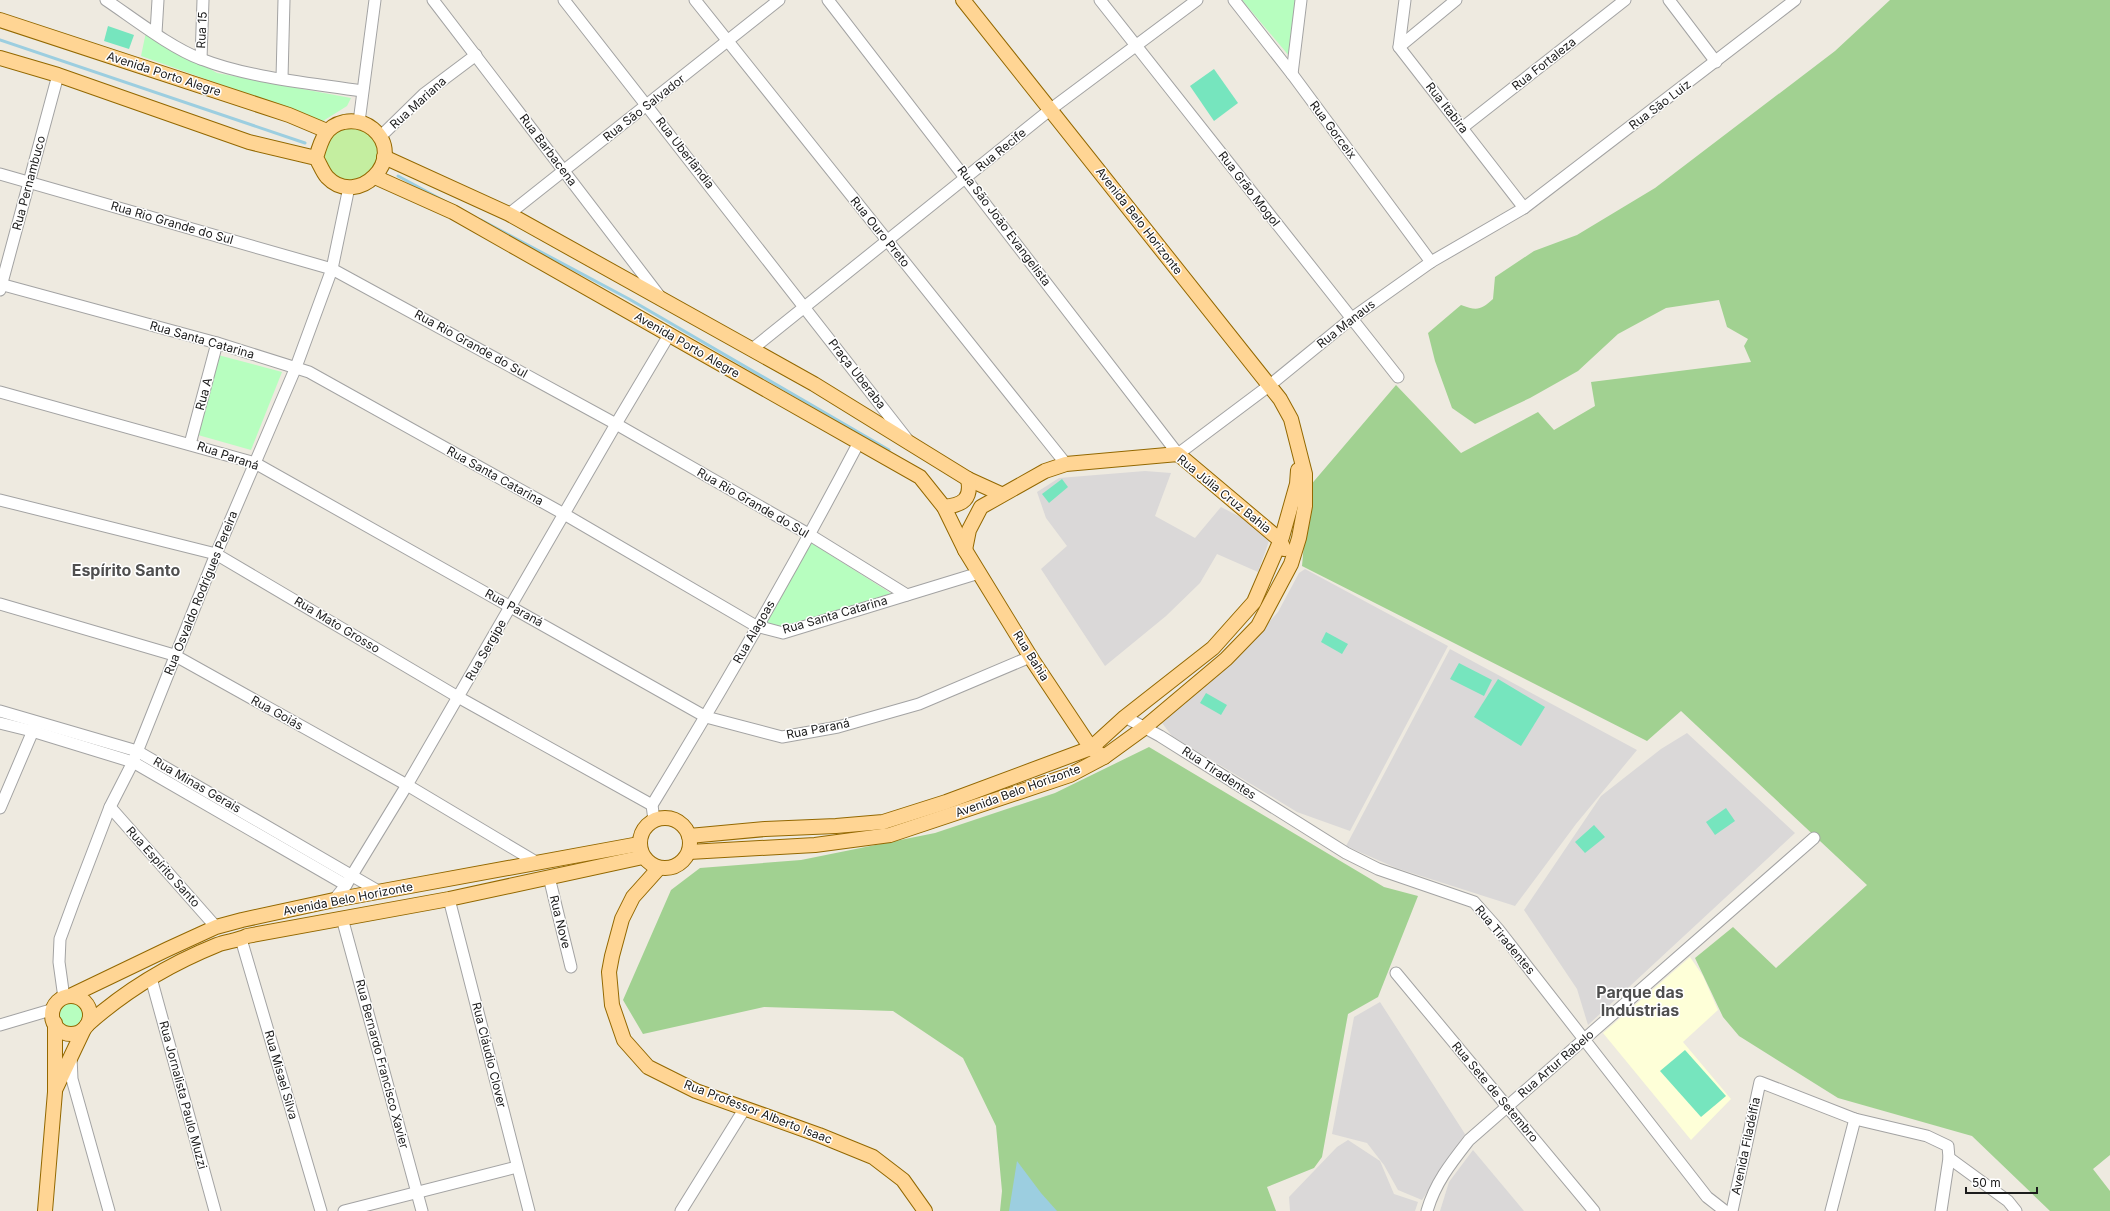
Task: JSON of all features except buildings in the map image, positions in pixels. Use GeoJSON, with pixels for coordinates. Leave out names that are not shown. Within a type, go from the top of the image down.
{"type":"FeatureCollection","features":[{"type":"Feature","properties":{"kind":"main road","name":"Avenida Belo Horizonte"},"geometry":{"type":"LineString","coordinates":[[689,852],[815,844],[890,836],[1070,775],[1104,757],[1144,728],[1226,659],[1258,626],[1290,564],[1299,538],[1305,506],[1305,474],[1291,419],[1270,385],[963,0]]}},
{"type":"Feature","properties":{"kind":"main road","name":"Avenida Porto Alegre"},"geometry":{"type":"LineString","coordinates":[[0,20],[290,116],[327,131]]}},
{"type":"Feature","properties":{"kind":"main road"},"geometry":{"type":"LineString","coordinates":[[0,58],[58,75],[249,142],[316,158]]}},
{"type":"Feature","properties":{"kind":"main road"},"geometry":{"type":"LineString","coordinates":[[351,121],[358,122],[367,124],[380,137],[383,144],[384,157],[380,170],[375,177],[365,184],[349,187],[333,182],[326,176],[316,158],[321,140],[327,131],[338,123],[351,121]]}},
{"type":"Feature","properties":{"kind":"main road"},"geometry":{"type":"LineString","coordinates":[[384,157],[509,214],[814,384],[968,479],[1001,494]]}},
{"type":"Feature","properties":{"kind":"main road","name":"Avenida Porto Alegre"},"geometry":{"type":"LineString","coordinates":[[375,177],[453,212],[920,477],[944,507],[965,550]]}},
{"type":"Feature","properties":{"kind":"main road","name":"Avenida Belo Horizonte"},"geometry":{"type":"LineString","coordinates":[[689,836],[765,828],[836,826],[883,822],[946,802],[1091,748],[1125,717],[1213,648],[1254,602],[1280,540],[1297,484],[1300,450]]}},
{"type":"Feature","properties":{"kind":"main road","name":"Rua Júlia Cruz Bahia"},"geometry":{"type":"LineString","coordinates":[[965,550],[969,530],[981,507],[1001,494],[1045,471],[1066,464],[1178,454],[1280,540],[1290,564]]}},
{"type":"Feature","properties":{"kind":"main road"},"geometry":{"type":"LineString","coordinates":[[944,507],[960,504],[966,499],[970,486],[968,479]]}},
{"type":"Feature","properties":{"kind":"main road","name":"Rua Bahia"},"geometry":{"type":"LineString","coordinates":[[965,550],[1030,657],[1091,748],[1104,757]]}},
{"type":"Feature","properties":{"kind":"main road"},"geometry":{"type":"LineString","coordinates":[[665,818],[675,820],[684,826],[689,836],[689,852],[682,862],[673,867],[659,868],[651,865],[641,850],[644,830],[654,820],[665,818]]}},
{"type":"Feature","properties":{"kind":"main road","name":"Avenida Belo Horizonte"},"geometry":{"type":"LineString","coordinates":[[67,997],[216,927],[242,920],[334,900],[536,862],[641,850]]}},
{"type":"Feature","properties":{"kind":"main road","name":"Avenida Belo Horizonte"},"geometry":{"type":"LineString","coordinates":[[85,1027],[128,992],[187,958],[220,944],[342,918],[449,899],[549,877],[641,850]]}},
{"type":"Feature","properties":{"kind":"main road","name":"Rua Professor Alberto Isaac"},"geometry":{"type":"LineString","coordinates":[[659,868],[633,897],[622,919],[612,956],[609,972],[612,1005],[624,1040],[648,1067],[696,1091],[819,1135],[873,1157],[903,1180],[925,1211]]}},
{"type":"Feature","properties":{"kind":"main road"},"geometry":{"type":"LineString","coordinates":[[45,1211],[55,1092],[53,1014],[54,1008],[59,1001],[67,997],[76,997],[86,1003],[90,1013],[55,1092]]}},
{"type":"Feature","properties":{"kind":"main road"},"geometry":{"type":"LineString","coordinates":[[54,1023],[60,1030],[69,1034],[85,1027]]}},
{"type":"Feature","properties":{"kind":"street"},"geometry":{"type":"LineString","coordinates":[[106,0],[156,33],[201,59],[237,71],[362,91]]}},
{"type":"Feature","properties":{"kind":"street"},"geometry":{"type":"LineString","coordinates":[[156,33],[158,0]]}},
{"type":"Feature","properties":{"kind":"street","name":"Rua 15"},"geometry":{"type":"LineString","coordinates":[[201,59],[203,0]]}},
{"type":"Feature","properties":{"kind":"street"},"geometry":{"type":"LineString","coordinates":[[282,78],[284,0]]}},
{"type":"Feature","properties":{"kind":"street"},"geometry":{"type":"LineString","coordinates":[[358,122],[375,0]]}},
{"type":"Feature","properties":{"kind":"street","name":"Rua Barbacena"},"geometry":{"type":"LineString","coordinates":[[433,0],[664,301]]}},
{"type":"Feature","properties":{"kind":"street","name":"Rua Uberlândia"},"geometry":{"type":"LineString","coordinates":[[564,0],[648,105],[805,307]]}},
{"type":"Feature","properties":{"kind":"street","name":"Rua Ouro Preto"},"geometry":{"type":"LineString","coordinates":[[695,0],[1066,464]]}},
{"type":"Feature","properties":{"kind":"street","name":"Rua São Salvador"},"geometry":{"type":"LineString","coordinates":[[509,214],[779,0]]}},
{"type":"Feature","properties":{"kind":"street","name":"Rua São João Evangelista"},"geometry":{"type":"LineString","coordinates":[[828,0],[967,178],[1178,454]]}},
{"type":"Feature","properties":{"kind":"street","name":"Rua Grão Mogol"},"geometry":{"type":"LineString","coordinates":[[1100,0],[1398,377]]}},
{"type":"Feature","properties":{"kind":"street","name":"Rua Recife"},"geometry":{"type":"LineString","coordinates":[[752,350],[888,242],[1051,109],[1197,0]]}},
{"type":"Feature","properties":{"kind":"street","name":"Rua Gorceix"},"geometry":{"type":"LineString","coordinates":[[1234,0],[1292,74],[1431,262]]}},
{"type":"Feature","properties":{"kind":"street"},"geometry":{"type":"LineString","coordinates":[[1292,74],[1301,0]]}},
{"type":"Feature","properties":{"kind":"street"},"geometry":{"type":"LineString","coordinates":[[1399,47],[1406,0]]}},
{"type":"Feature","properties":{"kind":"street"},"geometry":{"type":"LineString","coordinates":[[1399,47],[1456,0]]}},
{"type":"Feature","properties":{"kind":"street","name":"Rua Fortaleza"},"geometry":{"type":"LineString","coordinates":[[1462,128],[1625,0]]}},
{"type":"Feature","properties":{"kind":"street"},"geometry":{"type":"LineString","coordinates":[[1669,0],[1716,62]]}},
{"type":"Feature","properties":{"kind":"street","name":"Rua São Luiz"},"geometry":{"type":"LineString","coordinates":[[1524,208],[1795,0]]}},
{"type":"Feature","properties":{"kind":"street","name":"Rua Itabira"},"geometry":{"type":"LineString","coordinates":[[1399,47],[1524,208]]}},
{"type":"Feature","properties":{"kind":"street","name":"Rua Mariana"},"geometry":{"type":"LineString","coordinates":[[380,137],[424,94],[476,55]]}},
{"type":"Feature","properties":{"kind":"street","name":"Rua Pernambuco"},"geometry":{"type":"LineString","coordinates":[[1,286],[58,75]]}},
{"type":"Feature","properties":{"kind":"street","name":"Rua Rio Grande do Sul"},"geometry":{"type":"LineString","coordinates":[[0,174],[332,268],[616,424],[810,536],[907,595]]}},
{"type":"Feature","properties":{"kind":"street","name":"Rua Osvaldo Rodrigues Pereira"},"geometry":{"type":"LineString","coordinates":[[67,997],[59,962],[60,939],[110,807],[133,762],[174,656],[216,554],[296,367],[332,268],[349,187]]}},
{"type":"Feature","properties":{"kind":"street","name":"Rua Manaus"},"geometry":{"type":"LineString","coordinates":[[1178,454],[1270,385],[1352,318],[1431,262],[1524,208]]}},
{"type":"Feature","properties":{"kind":"street","name":"Rua Santa Catarina"},"geometry":{"type":"LineString","coordinates":[[1,286],[217,343],[310,372],[564,514],[756,626],[782,633],[979,573]]}},
{"type":"Feature","properties":{"kind":"street","name":"Praça Uberaba"},"geometry":{"type":"LineString","coordinates":[[805,307],[908,441]]}},
{"type":"Feature","properties":{"kind":"street","name":"Rua Sergipe"},"geometry":{"type":"LineString","coordinates":[[334,900],[346,885],[407,785],[669,335]]}},
{"type":"Feature","properties":{"kind":"street","name":"Rua A"},"geometry":{"type":"LineString","coordinates":[[190,444],[217,343]]}},
{"type":"Feature","properties":{"kind":"street","name":"Rua Paraná"},"geometry":{"type":"LineString","coordinates":[[0,392],[190,444],[255,464],[511,606],[706,717],[782,737],[838,726],[919,704],[1030,657]]}},
{"type":"Feature","properties":{"kind":"street","name":"Rua Alagoas"},"geometry":{"type":"LineString","coordinates":[[652,806],[706,717],[756,626],[810,536],[859,442]]}},
{"type":"Feature","properties":{"kind":"street","name":"Rua Mato Grosso"},"geometry":{"type":"LineString","coordinates":[[0,500],[216,554],[458,697],[652,806]]}},
{"type":"Feature","properties":{"kind":"street","name":"Rua Goiás"},"geometry":{"type":"LineString","coordinates":[[0,604],[174,656],[407,785],[536,862]]}},
{"type":"Feature","properties":{"kind":"street","name":"Rua Minas Gerais"},"geometry":{"type":"LineString","coordinates":[[0,711],[35,726],[133,762],[346,885]]}},
{"type":"Feature","properties":{"kind":"street","name":"Rua Tiradentes"},"geometry":{"type":"LineString","coordinates":[[1125,717],[1160,736],[1346,853],[1378,868],[1474,902],[1498,929],[1585,1039],[1707,1197],[1725,1211]]}},
{"type":"Feature","properties":{"kind":"street","name":"Rua Minas Gerais"},"geometry":{"type":"LineString","coordinates":[[0,723],[35,726],[137,751],[380,892]]}},
{"type":"Feature","properties":{"kind":"street"},"geometry":{"type":"LineString","coordinates":[[0,808],[35,726]]}},
{"type":"Feature","properties":{"kind":"street"},"geometry":{"type":"LineString","coordinates":[[652,806],[654,820]]}},
{"type":"Feature","properties":{"kind":"street","name":"Rua Espírito Santo"},"geometry":{"type":"LineString","coordinates":[[110,807],[216,927]]}},
{"type":"Feature","properties":{"kind":"street","name":"Rua Artur Rabelo"},"geometry":{"type":"LineString","coordinates":[[1427,1211],[1433,1192],[1450,1164],[1469,1140],[1814,838]]}},
{"type":"Feature","properties":{"kind":"street","name":"Rua Nove"},"geometry":{"type":"LineString","coordinates":[[549,877],[572,967]]}},
{"type":"Feature","properties":{"kind":"street","name":"Rua Cláudio Clover"},"geometry":{"type":"LineString","coordinates":[[449,899],[529,1211]]}},
{"type":"Feature","properties":{"kind":"street","name":"Rua Bernardo Francisco Xavier"},"geometry":{"type":"LineString","coordinates":[[342,918],[422,1211]]}},
{"type":"Feature","properties":{"kind":"street","name":"Rua Misael Silva"},"geometry":{"type":"LineString","coordinates":[[241,939],[320,1211]]}},
{"type":"Feature","properties":{"kind":"street","name":"Rua Sete de Setembro"},"geometry":{"type":"LineString","coordinates":[[1396,973],[1594,1211]]}},
{"type":"Feature","properties":{"kind":"street","name":"Rua Jornalista Paulo Muzzi"},"geometry":{"type":"LineString","coordinates":[[151,978],[215,1211]]}},
{"type":"Feature","properties":{"kind":"street"},"geometry":{"type":"LineString","coordinates":[[0,1024],[54,1008]]}},
{"type":"Feature","properties":{"kind":"street"},"geometry":{"type":"LineString","coordinates":[[71,1056],[72,1079],[109,1211]]}},
{"type":"Feature","properties":{"kind":"street","name":"Avenida Filadélfia"},"geometry":{"type":"LineString","coordinates":[[1732,1211],[1760,1082],[1855,1119]]}},
{"type":"Feature","properties":{"kind":"street"},"geometry":{"type":"LineString","coordinates":[[681,1211],[745,1108]]}},
{"type":"Feature","properties":{"kind":"street"},"geometry":{"type":"LineString","coordinates":[[1831,1211],[1855,1119],[1927,1136],[1948,1146],[1949,1158],[1941,1211]]}},
{"type":"Feature","properties":{"kind":"street"},"geometry":{"type":"LineString","coordinates":[[1949,1158],[2008,1201],[2016,1211]]}},
{"type":"Feature","properties":{"kind":"street"},"geometry":{"type":"LineString","coordinates":[[344,1211],[517,1167]]}},
{"type":"Feature","properties":{"kind":"shaded area"},"geometry":{"type":"Polygon","coordinates":[[[1145,471],[1171,473],[1155,516],[1195,538],[1221,507],[1254,524],[1269,541],[1258,572],[1217,554],[1200,583],[1166,616],[1105,666],[1041,569],[1067,546],[1046,518],[1037,492],[1059,478],[1145,471]]]}},
{"type":"Feature","properties":{"kind":"shaded area"},"geometry":{"type":"Polygon","coordinates":[[[1305,569],[1448,646],[1350,831],[1297,812],[1172,736],[1162,723],[1234,662],[1278,612],[1299,573],[1305,569]]]}},
{"type":"Feature","properties":{"kind":"shaded area"},"geometry":{"type":"Polygon","coordinates":[[[1450,649],[1637,750],[1576,824],[1515,906],[1396,868],[1346,846],[1450,649]]]}},
{"type":"Feature","properties":{"kind":"shaded area"},"geometry":{"type":"Polygon","coordinates":[[[1687,733],[1795,833],[1588,1025],[1577,989],[1524,910],[1601,796],[1661,749],[1687,733]]]}},
{"type":"Feature","properties":{"kind":"shaded area"},"geometry":{"type":"Polygon","coordinates":[[[1690,957],[1703,976],[1718,1010],[1683,1042],[1731,1099],[1691,1140],[1603,1033],[1690,957]]]}},
{"type":"Feature","properties":{"kind":"shaded area"},"geometry":{"type":"Polygon","coordinates":[[[1380,1002],[1465,1134],[1422,1200],[1398,1190],[1384,1165],[1367,1143],[1332,1134],[1354,1017],[1380,1002]]]}},
{"type":"Feature","properties":{"kind":"shaded area"},"geometry":{"type":"Polygon","coordinates":[[[1348,1140],[1380,1161],[1394,1194],[1418,1202],[1415,1211],[1290,1211],[1289,1197],[1337,1147],[1348,1140]]]}},
{"type":"Feature","properties":{"kind":"shaded area"},"geometry":{"type":"Polygon","coordinates":[[[1473,1150],[1524,1211],[1440,1211],[1449,1182],[1473,1150]]]}},
{"type":"Feature","properties":{"kind":"green space"},"geometry":{"type":"Polygon","coordinates":[[[1242,0],[1296,0],[1290,57],[1242,0]]]}},
{"type":"Feature","properties":{"kind":"green space"},"geometry":{"type":"Polygon","coordinates":[[[1890,0],[2110,0],[2110,1155],[2093,1169],[2110,1191],[2110,1211],[2050,1211],[1972,1136],[1838,1098],[1739,1036],[1723,1017],[1695,958],[1733,927],[1776,968],[1867,885],[1681,711],[1647,741],[1302,566],[1309,487],[1396,385],[1461,453],[1538,412],[1554,430],[1595,406],[1591,382],[1751,362],[1744,346],[1748,339],[1727,327],[1719,300],[1666,308],[1618,334],[1578,371],[1530,398],[1475,424],[1452,408],[1435,361],[1428,333],[1461,305],[1475,309],[1489,303],[1493,299],[1495,277],[1534,251],[1577,235],[1655,188],[1835,51],[1890,0]]]}},
{"type":"Feature","properties":{"kind":"green space"},"geometry":{"type":"Polygon","coordinates":[[[108,26],[134,35],[129,49],[104,41],[108,26]]]}},
{"type":"Feature","properties":{"kind":"green space"},"geometry":{"type":"Polygon","coordinates":[[[146,32],[217,73],[351,98],[347,106],[323,121],[141,56],[146,32]]]}},
{"type":"Feature","properties":{"kind":"green space"},"geometry":{"type":"Polygon","coordinates":[[[1214,69],[1238,103],[1214,121],[1190,86],[1214,69]]]}},
{"type":"Feature","properties":{"kind":"green space"},"geometry":{"type":"Polygon","coordinates":[[[345,128],[366,131],[370,134],[376,145],[380,159],[365,180],[338,180],[326,166],[324,160],[325,148],[335,134],[345,128]]]}},
{"type":"Feature","properties":{"kind":"green space"},"geometry":{"type":"Polygon","coordinates":[[[218,355],[282,372],[251,450],[198,435],[218,355]]]}},
{"type":"Feature","properties":{"kind":"green space"},"geometry":{"type":"Polygon","coordinates":[[[1062,479],[1068,487],[1049,503],[1042,494],[1062,479]]]}},
{"type":"Feature","properties":{"kind":"green space"},"geometry":{"type":"Polygon","coordinates":[[[810,542],[892,594],[780,627],[764,623],[810,542]]]}},
{"type":"Feature","properties":{"kind":"green space"},"geometry":{"type":"Polygon","coordinates":[[[1326,632],[1348,644],[1342,654],[1321,642],[1326,632]]]}},
{"type":"Feature","properties":{"kind":"green space"},"geometry":{"type":"Polygon","coordinates":[[[1459,663],[1492,680],[1484,696],[1450,679],[1459,663]]]}},
{"type":"Feature","properties":{"kind":"green space"},"geometry":{"type":"Polygon","coordinates":[[[1498,679],[1545,707],[1521,746],[1474,717],[1498,679]]]}},
{"type":"Feature","properties":{"kind":"green space"},"geometry":{"type":"Polygon","coordinates":[[[1206,693],[1227,705],[1221,715],[1200,703],[1206,693]]]}},
{"type":"Feature","properties":{"kind":"green space"},"geometry":{"type":"Polygon","coordinates":[[[1149,747],[1384,887],[1418,896],[1378,997],[1348,1014],[1322,1157],[1314,1168],[1267,1187],[1276,1211],[1000,1211],[1002,1191],[996,1126],[963,1058],[893,1011],[764,1007],[643,1034],[623,1000],[671,890],[700,868],[801,860],[935,833],[1055,793],[1149,747]]]}},
{"type":"Feature","properties":{"kind":"green space"},"geometry":{"type":"Polygon","coordinates":[[[1726,808],[1735,821],[1715,835],[1706,822],[1726,808]]]}},
{"type":"Feature","properties":{"kind":"green space"},"geometry":{"type":"Polygon","coordinates":[[[1594,825],[1605,837],[1585,853],[1575,842],[1594,825]]]}},
{"type":"Feature","properties":{"kind":"green space"},"geometry":{"type":"Polygon","coordinates":[[[73,1001],[83,1005],[87,1015],[83,1025],[73,1029],[63,1025],[59,1015],[63,1005],[73,1001]]]}},
{"type":"Feature","properties":{"kind":"green space"},"geometry":{"type":"Polygon","coordinates":[[[1685,1050],[1726,1096],[1701,1117],[1660,1071],[1685,1050]]]}},
{"type":"Feature","properties":{"kind":"water"},"geometry":{"type":"Polygon","coordinates":[[[1017,1161],[1041,1193],[1057,1211],[1009,1211],[1017,1161]]]}},
{"type":"Feature","properties":{"kind":"waterway"},"geometry":{"type":"LineString","coordinates":[[0,40],[305,143]]}},
{"type":"Feature","properties":{"kind":"waterway"},"geometry":{"type":"LineString","coordinates":[[398,176],[446,202]]}},
{"type":"Feature","properties":{"kind":"waterway"},"geometry":{"type":"LineString","coordinates":[[481,220],[629,299],[889,450]]}},
{"type":"Feature","properties":{"kind":"district","name":"Espírito Santo"},"geometry":{"type":"Point","coordinates":[126,570]}},
{"type":"Feature","properties":{"kind":"district","name":"Parque das Indústrias"},"geometry":{"type":"Point","coordinates":[1640,1001]}}]}
